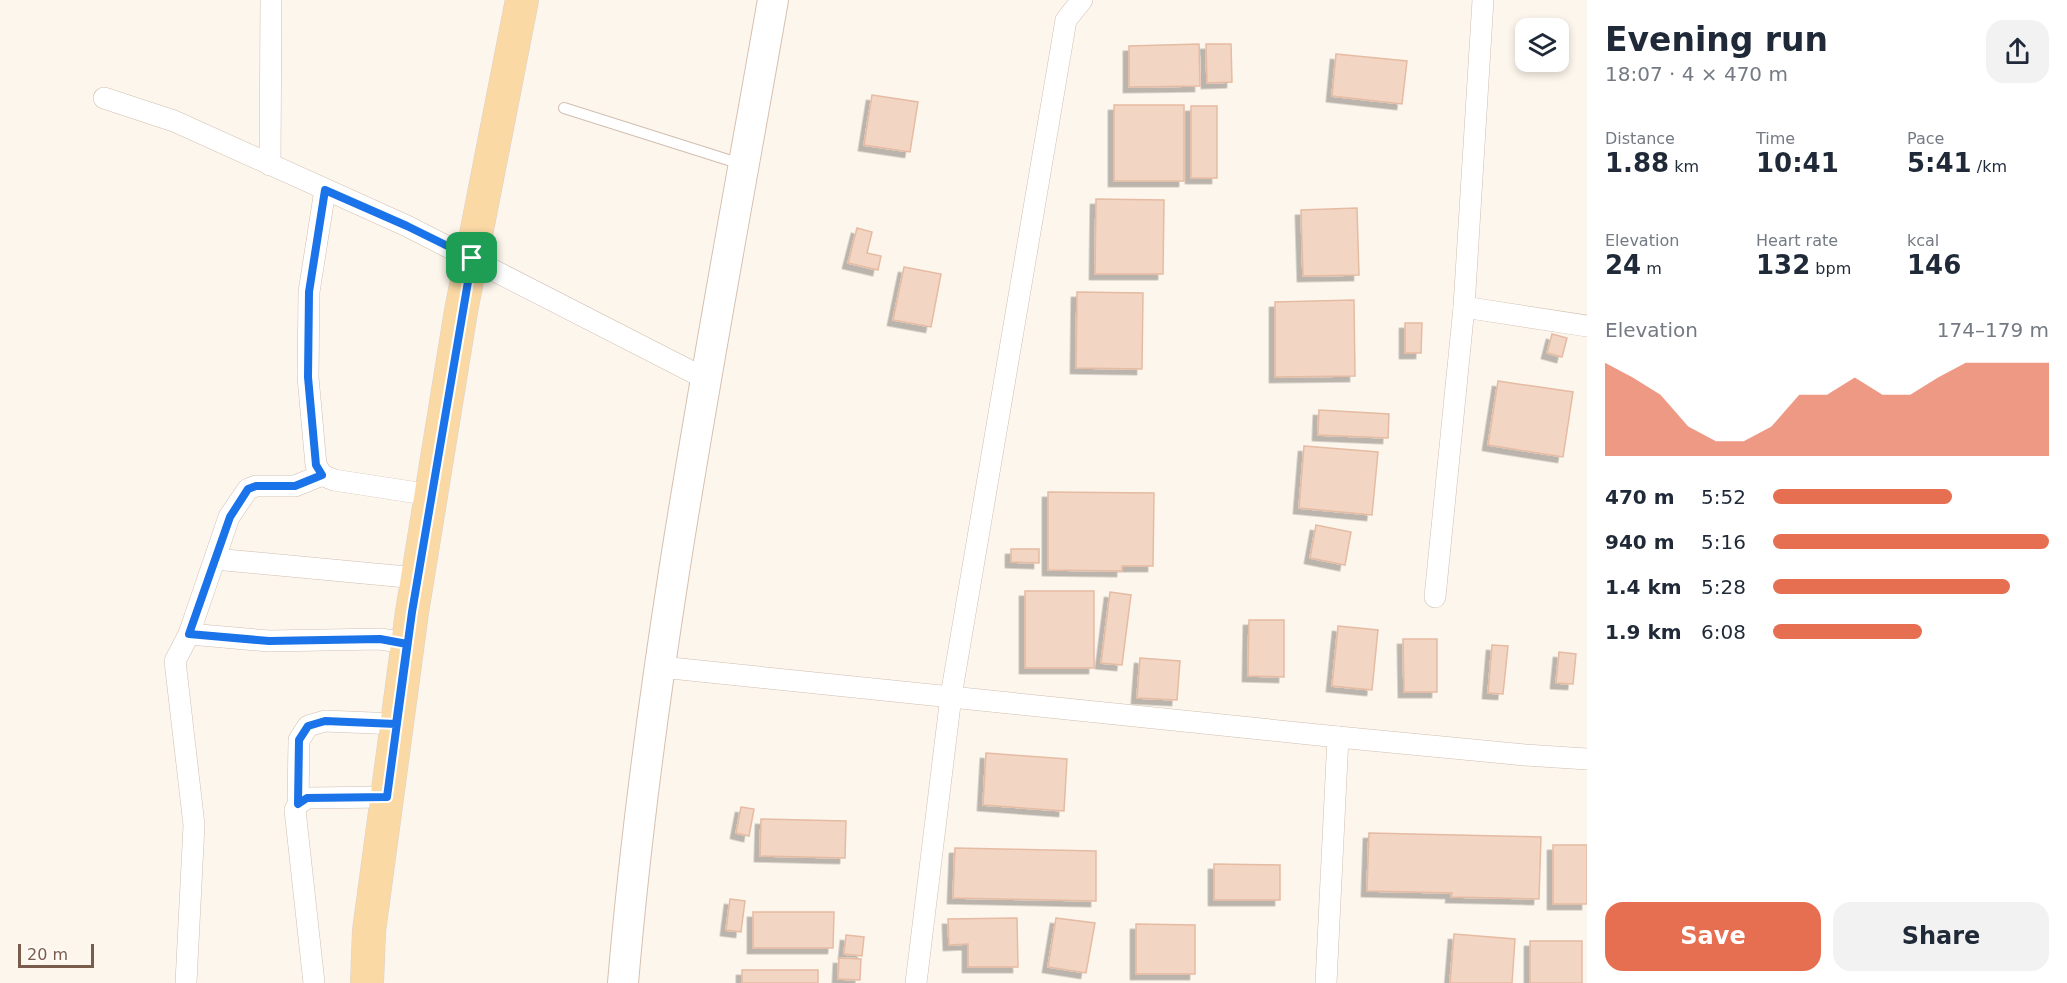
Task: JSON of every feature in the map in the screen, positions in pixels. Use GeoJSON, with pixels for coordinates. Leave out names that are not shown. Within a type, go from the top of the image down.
{"type":"FeatureCollection","features":[{"type":"Feature","properties":{"kind":"main road"},"geometry":{"type":"LineString","coordinates":[[367,983],[369,931],[417,578],[472,258],[522,0]]}},
{"type":"Feature","properties":{"kind":"main road"},"geometry":{"type":"LineString","coordinates":[[623,983],[637,827],[681,522],[773,0]]}},
{"type":"Feature","properties":{"kind":"street"},"geometry":{"type":"LineString","coordinates":[[270,165],[271,0]]}},
{"type":"Feature","properties":{"kind":"street"},"geometry":{"type":"LineString","coordinates":[[916,983],[951,696],[1066,20],[1082,0]]}},
{"type":"Feature","properties":{"kind":"street"},"geometry":{"type":"LineString","coordinates":[[1436,597],[1464,307],[1483,0]]}},
{"type":"Feature","properties":{"kind":"street"},"geometry":{"type":"LineString","coordinates":[[104,98],[174,121],[407,226],[706,379]]}},
{"type":"Feature","properties":{"kind":"street"},"geometry":{"type":"LineString","coordinates":[[325,190],[309,303],[308,377],[316,465],[322,475],[334,480],[431,495]]}},
{"type":"Feature","properties":{"kind":"street"},"geometry":{"type":"LineString","coordinates":[[1464,307],[1587,326]]}},
{"type":"Feature","properties":{"kind":"street"},"geometry":{"type":"LineString","coordinates":[[186,983],[194,825],[175,661],[189,634],[230,517],[248,489],[256,486],[295,486],[322,475]]}},
{"type":"Feature","properties":{"kind":"street"},"geometry":{"type":"LineString","coordinates":[[215,559],[417,578]]}},
{"type":"Feature","properties":{"kind":"street"},"geometry":{"type":"LineString","coordinates":[[189,634],[269,641],[380,639],[407,644]]}},
{"type":"Feature","properties":{"kind":"street"},"geometry":{"type":"LineString","coordinates":[[661,667],[1338,737],[1587,759]]}},
{"type":"Feature","properties":{"kind":"street"},"geometry":{"type":"LineString","coordinates":[[314,983],[295,810],[298,804],[299,740],[308,726],[325,721],[396,724]]}},
{"type":"Feature","properties":{"kind":"street"},"geometry":{"type":"LineString","coordinates":[[1326,983],[1338,737]]}},
{"type":"Feature","properties":{"kind":"street"},"geometry":{"type":"LineString","coordinates":[[298,804],[307,798],[387,797]]}},
{"type":"Feature","properties":{"kind":"lane"},"geometry":{"type":"LineString","coordinates":[[564,108],[744,165]]}},
{"type":"Feature","properties":{"kind":"building"},"geometry":{"type":"Polygon","coordinates":[[[1199,44],[1200,86],[1129,87],[1129,46],[1199,44]]]}},
{"type":"Feature","properties":{"kind":"building"},"geometry":{"type":"Polygon","coordinates":[[[1206,44],[1231,44],[1232,82],[1207,83],[1206,44]]]}},
{"type":"Feature","properties":{"kind":"building"},"geometry":{"type":"Polygon","coordinates":[[[1336,54],[1407,61],[1402,104],[1332,96],[1336,54]]]}},
{"type":"Feature","properties":{"kind":"building"},"geometry":{"type":"Polygon","coordinates":[[[872,95],[918,102],[910,152],[864,145],[872,95]]]}},
{"type":"Feature","properties":{"kind":"building"},"geometry":{"type":"Polygon","coordinates":[[[1114,105],[1184,105],[1184,181],[1114,181],[1114,105]]]}},
{"type":"Feature","properties":{"kind":"building"},"geometry":{"type":"Polygon","coordinates":[[[1191,106],[1217,106],[1217,178],[1191,178],[1191,106]]]}},
{"type":"Feature","properties":{"kind":"building"},"geometry":{"type":"Polygon","coordinates":[[[1096,199],[1164,200],[1163,274],[1095,274],[1096,199]]]}},
{"type":"Feature","properties":{"kind":"building"},"geometry":{"type":"Polygon","coordinates":[[[1357,208],[1359,275],[1303,276],[1301,210],[1357,208]]]}},
{"type":"Feature","properties":{"kind":"building"},"geometry":{"type":"Polygon","coordinates":[[[857,228],[872,232],[867,253],[881,256],[878,270],[848,263],[857,228]]]}},
{"type":"Feature","properties":{"kind":"building"},"geometry":{"type":"Polygon","coordinates":[[[904,267],[941,274],[931,327],[893,320],[904,267]]]}},
{"type":"Feature","properties":{"kind":"building"},"geometry":{"type":"Polygon","coordinates":[[[1077,292],[1143,293],[1142,369],[1076,368],[1077,292]]]}},
{"type":"Feature","properties":{"kind":"building"},"geometry":{"type":"Polygon","coordinates":[[[1354,300],[1355,376],[1275,377],[1275,302],[1354,300]]]}},
{"type":"Feature","properties":{"kind":"building"},"geometry":{"type":"Polygon","coordinates":[[[1405,323],[1422,323],[1421,353],[1405,353],[1405,323]]]}},
{"type":"Feature","properties":{"kind":"building"},"geometry":{"type":"Polygon","coordinates":[[[1552,334],[1567,338],[1562,357],[1547,353],[1552,334]]]}},
{"type":"Feature","properties":{"kind":"building"},"geometry":{"type":"Polygon","coordinates":[[[1498,381],[1573,392],[1563,457],[1488,445],[1498,381]]]}},
{"type":"Feature","properties":{"kind":"building"},"geometry":{"type":"Polygon","coordinates":[[[1319,410],[1389,414],[1388,438],[1318,435],[1319,410]]]}},
{"type":"Feature","properties":{"kind":"building"},"geometry":{"type":"Polygon","coordinates":[[[1304,446],[1378,452],[1372,515],[1299,508],[1304,446]]]}},
{"type":"Feature","properties":{"kind":"building"},"geometry":{"type":"Polygon","coordinates":[[[1048,492],[1154,493],[1153,566],[1122,566],[1122,571],[1048,570],[1048,492]]]}},
{"type":"Feature","properties":{"kind":"building"},"geometry":{"type":"Polygon","coordinates":[[[1316,525],[1351,532],[1345,565],[1310,558],[1316,525]]]}},
{"type":"Feature","properties":{"kind":"building"},"geometry":{"type":"Polygon","coordinates":[[[1011,549],[1039,549],[1039,563],[1011,562],[1011,549]]]}},
{"type":"Feature","properties":{"kind":"building"},"geometry":{"type":"Polygon","coordinates":[[[1025,591],[1094,591],[1094,668],[1025,668],[1025,591]]]}},
{"type":"Feature","properties":{"kind":"building"},"geometry":{"type":"Polygon","coordinates":[[[1110,592],[1131,595],[1122,665],[1101,663],[1110,592]]]}},
{"type":"Feature","properties":{"kind":"building"},"geometry":{"type":"Polygon","coordinates":[[[1249,620],[1284,620],[1284,677],[1248,676],[1249,620]]]}},
{"type":"Feature","properties":{"kind":"building"},"geometry":{"type":"Polygon","coordinates":[[[1338,626],[1378,630],[1372,690],[1332,686],[1338,626]]]}},
{"type":"Feature","properties":{"kind":"building"},"geometry":{"type":"Polygon","coordinates":[[[1403,639],[1437,639],[1437,692],[1404,692],[1403,639]]]}},
{"type":"Feature","properties":{"kind":"building"},"geometry":{"type":"Polygon","coordinates":[[[1492,645],[1508,646],[1503,694],[1488,693],[1492,645]]]}},
{"type":"Feature","properties":{"kind":"building"},"geometry":{"type":"Polygon","coordinates":[[[1559,652],[1576,654],[1573,684],[1556,683],[1559,652]]]}},
{"type":"Feature","properties":{"kind":"building"},"geometry":{"type":"Polygon","coordinates":[[[1140,658],[1180,661],[1177,700],[1137,698],[1140,658]]]}},
{"type":"Feature","properties":{"kind":"building"},"geometry":{"type":"Polygon","coordinates":[[[986,753],[1067,759],[1064,811],[983,805],[986,753]]]}},
{"type":"Feature","properties":{"kind":"building"},"geometry":{"type":"Polygon","coordinates":[[[741,807],[754,809],[749,836],[736,833],[741,807]]]}},
{"type":"Feature","properties":{"kind":"building"},"geometry":{"type":"Polygon","coordinates":[[[761,819],[846,821],[845,858],[760,856],[761,819]]]}},
{"type":"Feature","properties":{"kind":"building"},"geometry":{"type":"Polygon","coordinates":[[[1369,833],[1541,837],[1539,899],[1451,897],[1452,893],[1367,891],[1369,833]]]}},
{"type":"Feature","properties":{"kind":"building"},"geometry":{"type":"Polygon","coordinates":[[[1553,845],[1587,845],[1587,904],[1553,904],[1553,845]]]}},
{"type":"Feature","properties":{"kind":"building"},"geometry":{"type":"Polygon","coordinates":[[[955,848],[1096,851],[1096,901],[953,898],[955,848]]]}},
{"type":"Feature","properties":{"kind":"building"},"geometry":{"type":"Polygon","coordinates":[[[1214,864],[1280,865],[1280,900],[1214,900],[1214,864]]]}},
{"type":"Feature","properties":{"kind":"building"},"geometry":{"type":"Polygon","coordinates":[[[730,899],[745,901],[741,932],[726,930],[730,899]]]}},
{"type":"Feature","properties":{"kind":"building"},"geometry":{"type":"Polygon","coordinates":[[[753,912],[834,912],[833,948],[753,948],[753,912]]]}},
{"type":"Feature","properties":{"kind":"building"},"geometry":{"type":"Polygon","coordinates":[[[1017,918],[1018,967],[968,967],[968,944],[949,945],[948,919],[1017,918]]]}},
{"type":"Feature","properties":{"kind":"building"},"geometry":{"type":"Polygon","coordinates":[[[1056,918],[1095,923],[1086,973],[1048,967],[1056,918]]]}},
{"type":"Feature","properties":{"kind":"building"},"geometry":{"type":"Polygon","coordinates":[[[1136,924],[1195,925],[1195,974],[1136,974],[1136,924]]]}},
{"type":"Feature","properties":{"kind":"building"},"geometry":{"type":"Polygon","coordinates":[[[1454,934],[1515,939],[1512,983],[1450,983],[1454,934]]]}},
{"type":"Feature","properties":{"kind":"building"},"geometry":{"type":"Polygon","coordinates":[[[846,935],[864,937],[862,956],[844,954],[846,935]]]}},
{"type":"Feature","properties":{"kind":"building"},"geometry":{"type":"Polygon","coordinates":[[[1530,941],[1582,941],[1582,983],[1530,983],[1530,941]]]}},
{"type":"Feature","properties":{"kind":"building"},"geometry":{"type":"Polygon","coordinates":[[[839,958],[861,959],[860,980],[838,979],[839,958]]]}},
{"type":"Feature","properties":{"kind":"building"},"geometry":{"type":"Polygon","coordinates":[[[742,970],[818,970],[818,983],[742,983],[742,970]]]}},
{"type":"Feature","properties":{"kind":"route"},"geometry":{"type":"LineString","coordinates":[[325,190],[472,258],[461,311],[412,612],[387,797],[307,798],[298,804],[299,740],[308,726],[325,721],[396,724],[407,644],[380,639],[269,641],[189,634],[230,517],[248,489],[256,486],[295,486],[322,475],[316,465],[308,377],[309,292],[325,190]]}}]}
